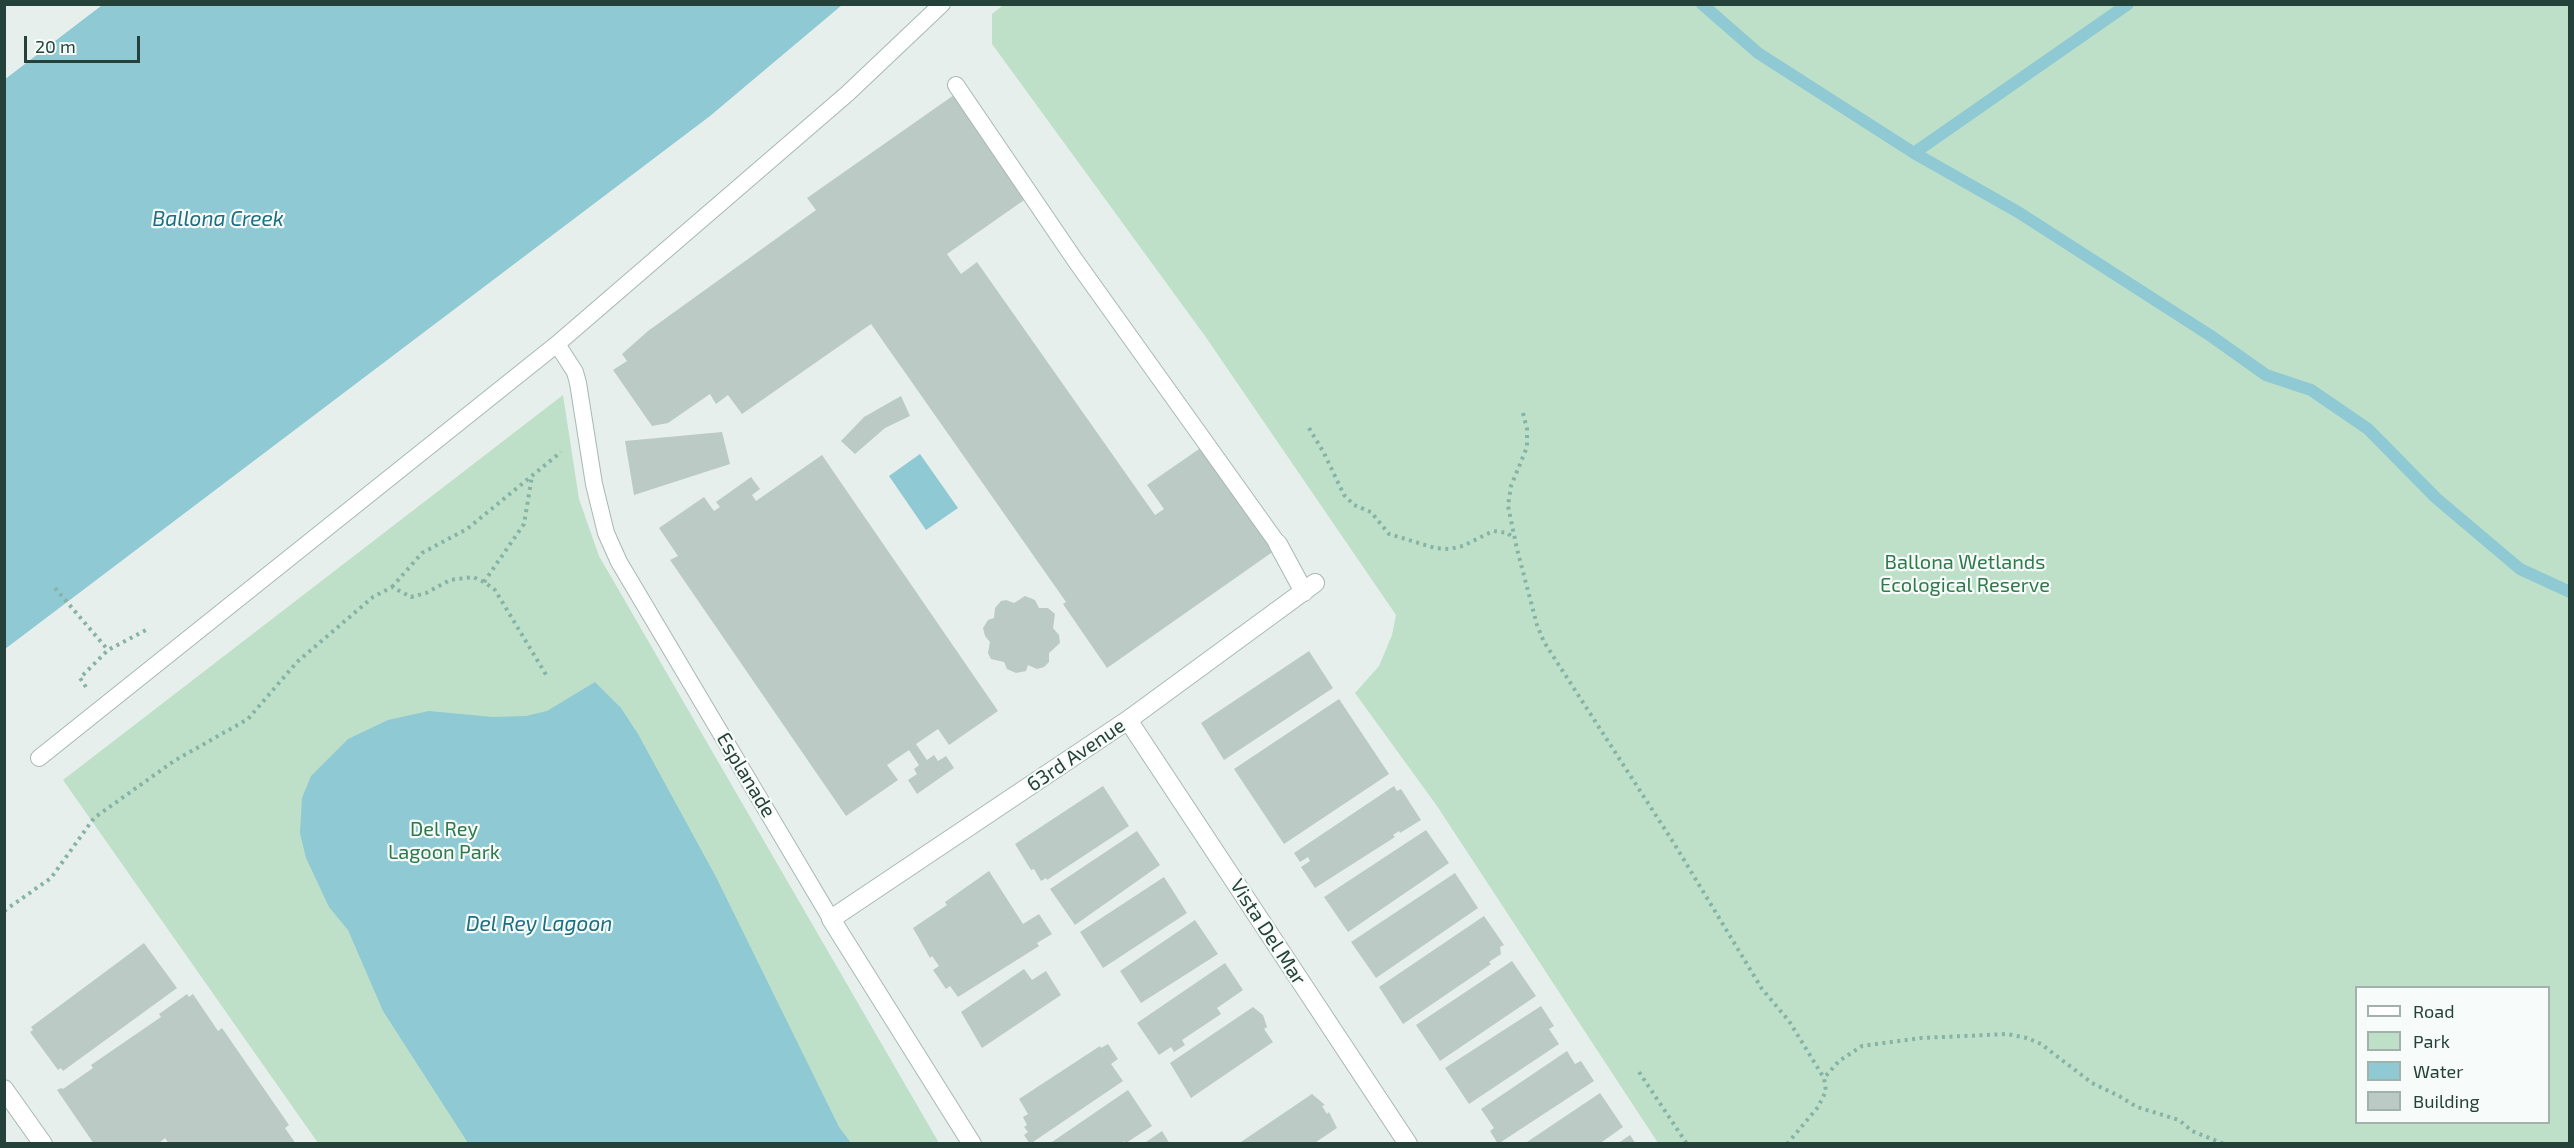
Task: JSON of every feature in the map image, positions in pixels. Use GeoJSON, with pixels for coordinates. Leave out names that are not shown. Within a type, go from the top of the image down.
{"type":"FeatureCollection","features":[{"type":"Feature","properties":{"kind":"street","name":"63rd Avenue"},"geometry":{"type":"LineString","coordinates":[[831,919],[1128,720],[1310,587],[1278,544]]}},
{"type":"Feature","properties":{"kind":"street","name":"Vista Del Mar"},"geometry":{"type":"LineString","coordinates":[[1128,720],[1408,1143]]}},
{"type":"Feature","properties":{"kind":"street","name":"Esplanade"},"geometry":{"type":"LineString","coordinates":[[831,919],[972,1143]]}},
{"type":"Feature","properties":{"kind":"street"},"geometry":{"type":"LineString","coordinates":[[4,1089],[43,1143]]}},
{"type":"Feature","properties":{"kind":"lane"},"geometry":{"type":"LineString","coordinates":[[39,758],[557,344],[848,94],[942,4]]}},
{"type":"Feature","properties":{"kind":"lane"},"geometry":{"type":"LineString","coordinates":[[956,85],[1075,260],[1278,544]]}},
{"type":"Feature","properties":{"kind":"lane","name":"Esplanade"},"geometry":{"type":"LineString","coordinates":[[557,344],[575,372],[594,484],[606,532],[619,562],[831,919]]}},
{"type":"Feature","properties":{"kind":"path"},"geometry":{"type":"LineString","coordinates":[[1523,413],[1527,429],[1527,447],[1511,486],[1508,506],[1537,625],[1549,650],[1675,845],[1762,989],[1789,1022],[1824,1078],[1826,1091],[1818,1107],[1786,1143]]}},
{"type":"Feature","properties":{"kind":"path"},"geometry":{"type":"LineString","coordinates":[[1309,428],[1344,495],[1354,505],[1371,512],[1389,534],[1435,548],[1449,549],[1463,546],[1493,531],[1508,533],[1515,542]]}},
{"type":"Feature","properties":{"kind":"path"},"geometry":{"type":"LineString","coordinates":[[4,911],[51,878],[94,818],[174,761],[248,719],[297,662],[373,597],[392,587],[422,553],[467,529],[586,432]]}},
{"type":"Feature","properties":{"kind":"path"},"geometry":{"type":"LineString","coordinates":[[484,582],[524,524],[532,475]]}},
{"type":"Feature","properties":{"kind":"path"},"geometry":{"type":"LineString","coordinates":[[392,587],[411,597],[450,580],[473,577],[484,582],[495,590],[548,678]]}},
{"type":"Feature","properties":{"kind":"path"},"geometry":{"type":"LineString","coordinates":[[55,588],[108,650]]}},
{"type":"Feature","properties":{"kind":"path"},"geometry":{"type":"LineString","coordinates":[[1824,1078],[1839,1061],[1862,1047],[1921,1038],[2007,1034],[2027,1038],[2041,1044],[2092,1083],[2137,1107],[2179,1120],[2192,1131],[2224,1143]]}},
{"type":"Feature","properties":{"kind":"path"},"geometry":{"type":"LineString","coordinates":[[1639,1072],[1688,1143]]}},
{"type":"Feature","properties":{"kind":"green space","name":"Ballona Wetlands Ecological Reserve"},"geometry":{"type":"Polygon","coordinates":[[[1003,5],[2569,5],[2569,1143],[1658,1143],[1437,806],[1355,693],[1379,666],[1392,635],[1396,615],[1205,336],[992,44],[992,14],[1003,5]]]}},
{"type":"Feature","properties":{"kind":"green space","name":"Del Rey Lagoon Park"},"geometry":{"type":"Polygon","coordinates":[[[563,395],[579,499],[599,556],[939,1143],[318,1143],[63,780],[563,395]]]}},
{"type":"Feature","properties":{"kind":"water","name":"Ballona Creek"},"geometry":{"type":"Polygon","coordinates":[[[102,5],[842,5],[710,116],[5,649],[5,79],[102,5]]]}},
{"type":"Feature","properties":{"kind":"water"},"geometry":{"type":"Polygon","coordinates":[[[920,454],[958,508],[926,530],[889,476],[920,454]]]}},
{"type":"Feature","properties":{"kind":"water","name":"Del Rey Lagoon"},"geometry":{"type":"Polygon","coordinates":[[[595,682],[621,708],[638,734],[716,877],[839,1127],[851,1143],[468,1143],[383,1011],[348,930],[329,907],[306,858],[300,833],[302,798],[311,776],[348,739],[388,720],[429,711],[493,717],[526,716],[547,711],[595,682]]]}},
{"type":"Feature","properties":{"kind":"pier"},"geometry":{"type":"Polygon","coordinates":[[[97,4],[102,5],[5,79],[4,75],[97,4]]]}},
{"type":"Feature","properties":{"kind":"building"},"geometry":{"type":"Polygon","coordinates":[[[954,95],[1027,198],[947,254],[961,274],[977,262],[1155,515],[1164,509],[1147,485],[1202,447],[1274,551],[1107,668],[1063,604],[1066,602],[871,324],[742,414],[728,395],[716,404],[710,394],[668,423],[652,426],[613,370],[627,361],[622,354],[648,331],[816,210],[807,198],[954,95]]]}},
{"type":"Feature","properties":{"kind":"building"},"geometry":{"type":"Polygon","coordinates":[[[901,396],[910,416],[885,428],[855,454],[841,441],[864,417],[901,396]]]}},
{"type":"Feature","properties":{"kind":"building"},"geometry":{"type":"Polygon","coordinates":[[[722,432],[730,464],[634,495],[625,441],[722,432]]]}},
{"type":"Feature","properties":{"kind":"building"},"geometry":{"type":"Polygon","coordinates":[[[822,455],[998,711],[949,745],[938,729],[916,744],[927,760],[934,755],[938,761],[946,756],[954,768],[917,794],[908,780],[917,774],[914,769],[919,765],[909,750],[887,765],[898,780],[846,816],[670,560],[678,556],[659,528],[704,497],[714,511],[720,507],[716,502],[751,477],[760,489],[752,495],[756,501],[822,455]]]}},
{"type":"Feature","properties":{"kind":"building"},"geometry":{"type":"Polygon","coordinates":[[[1025,596],[1035,600],[1039,608],[1048,608],[1055,614],[1053,628],[1059,635],[1060,643],[1049,653],[1049,662],[1044,667],[1037,669],[1028,665],[1026,671],[1016,673],[1007,669],[1004,662],[991,659],[988,653],[990,642],[983,628],[988,620],[994,618],[995,608],[1001,601],[1014,603],[1025,596]]]}},
{"type":"Feature","properties":{"kind":"building"},"geometry":{"type":"Polygon","coordinates":[[[1309,651],[1333,688],[1224,760],[1201,723],[1309,651]]]}},
{"type":"Feature","properties":{"kind":"building"},"geometry":{"type":"Polygon","coordinates":[[[1339,699],[1389,774],[1284,844],[1234,769],[1339,699]]]}},
{"type":"Feature","properties":{"kind":"building"},"geometry":{"type":"Polygon","coordinates":[[[1103,786],[1129,826],[1047,880],[1046,878],[1041,881],[1034,869],[1031,870],[1015,844],[1103,786]]]}},
{"type":"Feature","properties":{"kind":"building"},"geometry":{"type":"Polygon","coordinates":[[[1394,786],[1397,791],[1401,789],[1421,820],[1400,833],[1399,831],[1393,835],[1395,837],[1315,888],[1301,867],[1310,861],[1308,857],[1300,862],[1294,853],[1394,786]]]}},
{"type":"Feature","properties":{"kind":"building"},"geometry":{"type":"Polygon","coordinates":[[[1426,830],[1449,863],[1348,932],[1324,897],[1426,830]]]}},
{"type":"Feature","properties":{"kind":"building"},"geometry":{"type":"Polygon","coordinates":[[[1137,831],[1160,865],[1075,925],[1050,889],[1137,831]]]}},
{"type":"Feature","properties":{"kind":"building"},"geometry":{"type":"Polygon","coordinates":[[[989,871],[1023,924],[1039,914],[1052,934],[1037,943],[1039,946],[958,997],[950,986],[946,989],[933,970],[939,966],[932,956],[930,958],[913,928],[947,905],[945,902],[989,871]]]}},
{"type":"Feature","properties":{"kind":"building"},"geometry":{"type":"Polygon","coordinates":[[[1455,873],[1478,908],[1376,978],[1351,942],[1455,873]]]}},
{"type":"Feature","properties":{"kind":"building"},"geometry":{"type":"Polygon","coordinates":[[[1164,877],[1187,913],[1103,968],[1080,932],[1164,877]]]}},
{"type":"Feature","properties":{"kind":"building"},"geometry":{"type":"Polygon","coordinates":[[[1484,916],[1504,945],[1500,947],[1501,954],[1489,962],[1491,964],[1403,1024],[1379,987],[1484,916]]]}},
{"type":"Feature","properties":{"kind":"building"},"geometry":{"type":"Polygon","coordinates":[[[1195,920],[1218,954],[1141,1003],[1120,971],[1195,920]]]}},
{"type":"Feature","properties":{"kind":"building"},"geometry":{"type":"Polygon","coordinates":[[[144,943],[177,988],[63,1071],[61,1068],[58,1070],[30,1032],[33,1030],[31,1027],[144,943]]]}},
{"type":"Feature","properties":{"kind":"building"},"geometry":{"type":"Polygon","coordinates":[[[1512,961],[1536,996],[1440,1061],[1416,1025],[1512,961]]]}},
{"type":"Feature","properties":{"kind":"building"},"geometry":{"type":"Polygon","coordinates":[[[1225,963],[1243,990],[1217,1008],[1221,1014],[1182,1040],[1185,1045],[1174,1052],[1171,1047],[1159,1055],[1137,1023],[1225,963]]]}},
{"type":"Feature","properties":{"kind":"building"},"geometry":{"type":"Polygon","coordinates":[[[1024,969],[1032,980],[1046,971],[1061,995],[982,1048],[961,1012],[1024,969]]]}},
{"type":"Feature","properties":{"kind":"building"},"geometry":{"type":"Polygon","coordinates":[[[187,994],[189,997],[193,994],[218,1031],[222,1028],[289,1125],[285,1128],[296,1144],[169,1144],[165,1138],[158,1144],[94,1144],[57,1090],[63,1089],[93,1068],[91,1065],[161,1017],[159,1014],[187,994]]]}},
{"type":"Feature","properties":{"kind":"building"},"geometry":{"type":"Polygon","coordinates":[[[1541,1006],[1554,1026],[1549,1029],[1559,1044],[1469,1104],[1445,1068],[1541,1006]]]}},
{"type":"Feature","properties":{"kind":"building"},"geometry":{"type":"Polygon","coordinates":[[[1253,1007],[1263,1015],[1267,1027],[1264,1029],[1273,1042],[1191,1098],[1170,1063],[1253,1007]]]}},
{"type":"Feature","properties":{"kind":"building"},"geometry":{"type":"Polygon","coordinates":[[[1108,1044],[1118,1059],[1111,1064],[1123,1081],[1030,1144],[1024,1135],[1028,1132],[1024,1127],[1027,1125],[1023,1117],[1028,1114],[1019,1099],[1100,1046],[1101,1048],[1108,1044]]]}},
{"type":"Feature","properties":{"kind":"building"},"geometry":{"type":"Polygon","coordinates":[[[1567,1051],[1575,1064],[1581,1061],[1594,1081],[1498,1144],[1490,1131],[1494,1128],[1481,1109],[1567,1051]]]}},
{"type":"Feature","properties":{"kind":"building"},"geometry":{"type":"Polygon","coordinates":[[[1128,1090],[1152,1126],[1126,1143],[1124,1141],[1120,1144],[1049,1144],[1128,1090]]]}},
{"type":"Feature","properties":{"kind":"building"},"geometry":{"type":"Polygon","coordinates":[[[1600,1093],[1623,1127],[1599,1144],[1524,1144],[1600,1093]]]}},
{"type":"Feature","properties":{"kind":"building"},"geometry":{"type":"Polygon","coordinates":[[[1312,1094],[1325,1105],[1322,1106],[1327,1114],[1329,1112],[1337,1128],[1313,1144],[1238,1144],[1312,1094]]]}},
{"type":"Feature","properties":{"kind":"building"},"geometry":{"type":"Polygon","coordinates":[[[1162,1131],[1170,1144],[1143,1144],[1162,1131]]]}},
{"type":"Feature","properties":{"kind":"building"},"geometry":{"type":"Polygon","coordinates":[[[1630,1135],[1636,1144],[1617,1144],[1630,1135]]]}},
{"type":"Feature","properties":{"kind":"waterway"},"geometry":{"type":"LineString","coordinates":[[1702,4],[1758,53],[1914,153],[2018,212],[2211,336],[2266,375],[2311,390],[2368,429],[2436,498],[2520,569],[2570,592]]}},
{"type":"Feature","properties":{"kind":"waterway"},"geometry":{"type":"LineString","coordinates":[[1914,153],[2128,4]]}}]}
